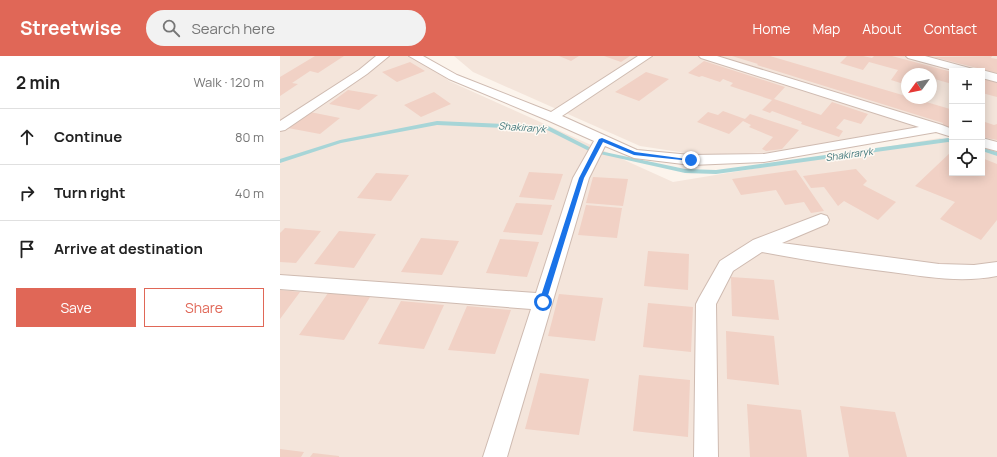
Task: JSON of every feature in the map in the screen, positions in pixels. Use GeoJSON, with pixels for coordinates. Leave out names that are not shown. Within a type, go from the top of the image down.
{"type":"FeatureCollection","features":[{"type":"Feature","properties":{"kind":"street"},"geometry":{"type":"LineString","coordinates":[[280,127],[363,72],[383,56]]}},
{"type":"Feature","properties":{"kind":"street"},"geometry":{"type":"LineString","coordinates":[[415,56],[453,77],[552,117],[597,148],[634,154],[691,160],[764,158],[937,128]]}},
{"type":"Feature","properties":{"kind":"street"},"geometry":{"type":"LineString","coordinates":[[552,117],[646,56]]}},
{"type":"Feature","properties":{"kind":"street"},"geometry":{"type":"LineString","coordinates":[[705,56],[949,132]]}},
{"type":"Feature","properties":{"kind":"street"},"geometry":{"type":"LineString","coordinates":[[912,56],[958,68]]}},
{"type":"Feature","properties":{"kind":"street"},"geometry":{"type":"LineString","coordinates":[[985,75],[997,78]]}},
{"type":"Feature","properties":{"kind":"street"},"geometry":{"type":"LineString","coordinates":[[985,143],[997,147]]}},
{"type":"Feature","properties":{"kind":"street"},"geometry":{"type":"LineString","coordinates":[[495,457],[581,178],[597,148]]}},
{"type":"Feature","properties":{"kind":"street"},"geometry":{"type":"LineString","coordinates":[[706,457],[706,304],[726,266],[759,245],[821,220]]}},
{"type":"Feature","properties":{"kind":"street"},"geometry":{"type":"LineString","coordinates":[[759,245],[834,259],[949,272],[978,273],[997,269]]}},
{"type":"Feature","properties":{"kind":"street"},"geometry":{"type":"LineString","coordinates":[[280,282],[543,302]]}},
{"type":"Feature","properties":{"kind":"shaded area"},"geometry":{"type":"Polygon","coordinates":[[[280,56],[423,56],[449,81],[673,182],[940,138],[949,141],[949,176],[985,176],[985,152],[997,156],[997,457],[280,457],[280,56]]]}},
{"type":"Feature","properties":{"kind":"shaded area"},"geometry":{"type":"Polygon","coordinates":[[[454,56],[997,56],[997,144],[985,140],[985,68],[949,68],[949,129],[780,152],[699,155],[640,146],[473,72],[454,56]]]}},
{"type":"Feature","properties":{"kind":"building"},"geometry":{"type":"Polygon","coordinates":[[[315,56],[344,56],[318,73],[310,71],[292,83],[298,84],[280,96],[280,77],[315,56]]]}},
{"type":"Feature","properties":{"kind":"building"},"geometry":{"type":"Polygon","coordinates":[[[559,56],[579,56],[571,61],[559,56]]]}},
{"type":"Feature","properties":{"kind":"building"},"geometry":{"type":"Polygon","coordinates":[[[604,56],[630,56],[621,62],[604,56]]]}},
{"type":"Feature","properties":{"kind":"building"},"geometry":{"type":"Polygon","coordinates":[[[732,56],[770,56],[901,95],[901,104],[933,104],[949,109],[949,127],[942,125],[943,123],[757,65],[758,64],[732,56]]]}},
{"type":"Feature","properties":{"kind":"building"},"geometry":{"type":"Polygon","coordinates":[[[847,56],[863,56],[872,58],[874,56],[892,56],[937,68],[901,68],[901,83],[891,80],[898,70],[869,62],[863,70],[840,63],[847,56]]]}},
{"type":"Feature","properties":{"kind":"building"},"geometry":{"type":"Polygon","coordinates":[[[992,56],[991,58],[997,59],[997,73],[985,70],[985,68],[977,68],[933,57],[992,56]]]}},
{"type":"Feature","properties":{"kind":"building"},"geometry":{"type":"Polygon","coordinates":[[[704,61],[785,87],[774,99],[821,115],[832,102],[868,114],[861,124],[844,119],[836,128],[843,131],[839,137],[801,124],[802,122],[772,111],[770,113],[762,110],[772,100],[730,86],[733,83],[723,79],[720,82],[688,73],[704,61]]]}},
{"type":"Feature","properties":{"kind":"building"},"geometry":{"type":"Polygon","coordinates":[[[410,62],[425,71],[397,82],[382,72],[410,62]]]}},
{"type":"Feature","properties":{"kind":"building"},"geometry":{"type":"Polygon","coordinates":[[[937,68],[949,71],[949,83],[937,80],[937,68]]]}},
{"type":"Feature","properties":{"kind":"building"},"geometry":{"type":"Polygon","coordinates":[[[646,72],[669,79],[639,101],[615,92],[646,72]]]}},
{"type":"Feature","properties":{"kind":"building"},"geometry":{"type":"Polygon","coordinates":[[[985,79],[997,82],[997,97],[985,94],[985,79]]]}},
{"type":"Feature","properties":{"kind":"building"},"geometry":{"type":"Polygon","coordinates":[[[348,90],[378,95],[359,110],[329,104],[348,90]]]}},
{"type":"Feature","properties":{"kind":"building"},"geometry":{"type":"Polygon","coordinates":[[[434,92],[451,104],[421,117],[404,105],[434,92]]]}},
{"type":"Feature","properties":{"kind":"building"},"geometry":{"type":"Polygon","coordinates":[[[723,111],[745,119],[750,114],[799,130],[782,149],[766,151],[762,149],[773,137],[749,127],[751,125],[743,121],[729,134],[697,122],[708,112],[718,115],[723,111]]]}},
{"type":"Feature","properties":{"kind":"building"},"geometry":{"type":"Polygon","coordinates":[[[310,112],[340,118],[320,134],[288,128],[310,112]]]}},
{"type":"Feature","properties":{"kind":"building"},"geometry":{"type":"Polygon","coordinates":[[[985,122],[994,125],[997,124],[997,140],[985,138],[985,122]]]}},
{"type":"Feature","properties":{"kind":"building"},"geometry":{"type":"Polygon","coordinates":[[[949,154],[949,176],[985,176],[985,159],[997,164],[997,220],[981,240],[940,219],[955,202],[915,186],[949,154]]]}},
{"type":"Feature","properties":{"kind":"building"},"geometry":{"type":"Polygon","coordinates":[[[856,169],[867,181],[863,185],[896,202],[878,220],[844,201],[838,206],[824,187],[811,188],[803,176],[856,169]]]}},
{"type":"Feature","properties":{"kind":"building"},"geometry":{"type":"Polygon","coordinates":[[[796,170],[824,211],[811,213],[804,202],[785,205],[776,190],[741,195],[732,179],[796,170]]]}},
{"type":"Feature","properties":{"kind":"building"},"geometry":{"type":"Polygon","coordinates":[[[529,172],[563,174],[554,200],[519,197],[529,172]]]}},
{"type":"Feature","properties":{"kind":"building"},"geometry":{"type":"Polygon","coordinates":[[[376,173],[409,175],[391,201],[357,198],[376,173]]]}},
{"type":"Feature","properties":{"kind":"building"},"geometry":{"type":"Polygon","coordinates":[[[593,177],[628,179],[623,206],[586,203],[593,177]]]}},
{"type":"Feature","properties":{"kind":"building"},"geometry":{"type":"Polygon","coordinates":[[[516,203],[552,205],[542,235],[503,232],[516,203]]]}},
{"type":"Feature","properties":{"kind":"building"},"geometry":{"type":"Polygon","coordinates":[[[586,205],[622,208],[617,238],[578,235],[586,205]]]}},
{"type":"Feature","properties":{"kind":"building"},"geometry":{"type":"Polygon","coordinates":[[[285,228],[321,231],[296,263],[280,262],[280,233],[285,228]]]}},
{"type":"Feature","properties":{"kind":"building"},"geometry":{"type":"Polygon","coordinates":[[[339,231],[376,234],[354,268],[314,264],[339,231]]]}},
{"type":"Feature","properties":{"kind":"building"},"geometry":{"type":"Polygon","coordinates":[[[421,238],[459,241],[442,275],[401,272],[421,238]]]}},
{"type":"Feature","properties":{"kind":"building"},"geometry":{"type":"Polygon","coordinates":[[[500,239],[539,242],[527,277],[486,273],[500,239]]]}},
{"type":"Feature","properties":{"kind":"building"},"geometry":{"type":"Polygon","coordinates":[[[648,251],[689,254],[688,290],[644,286],[648,251]]]}},
{"type":"Feature","properties":{"kind":"building"},"geometry":{"type":"Polygon","coordinates":[[[731,277],[774,280],[779,320],[732,316],[731,277]]]}},
{"type":"Feature","properties":{"kind":"building"},"geometry":{"type":"Polygon","coordinates":[[[280,290],[300,292],[280,319],[280,290]]]}},
{"type":"Feature","properties":{"kind":"building"},"geometry":{"type":"Polygon","coordinates":[[[328,293],[370,297],[344,340],[299,335],[328,293]]]}},
{"type":"Feature","properties":{"kind":"building"},"geometry":{"type":"Polygon","coordinates":[[[559,294],[603,298],[595,341],[548,336],[559,294]]]}},
{"type":"Feature","properties":{"kind":"building"},"geometry":{"type":"Polygon","coordinates":[[[401,301],[444,305],[424,349],[378,344],[401,301]]]}},
{"type":"Feature","properties":{"kind":"building"},"geometry":{"type":"Polygon","coordinates":[[[648,303],[693,307],[691,352],[643,347],[648,303]]]}},
{"type":"Feature","properties":{"kind":"building"},"geometry":{"type":"Polygon","coordinates":[[[467,306],[511,310],[495,354],[448,350],[467,306]]]}},
{"type":"Feature","properties":{"kind":"building"},"geometry":{"type":"Polygon","coordinates":[[[726,331],[774,336],[779,385],[727,379],[726,331]]]}},
{"type":"Feature","properties":{"kind":"building"},"geometry":{"type":"Polygon","coordinates":[[[540,373],[589,379],[579,435],[525,429],[540,373]]]}},
{"type":"Feature","properties":{"kind":"building"},"geometry":{"type":"Polygon","coordinates":[[[639,375],[690,380],[688,437],[633,431],[639,375]]]}},
{"type":"Feature","properties":{"kind":"building"},"geometry":{"type":"Polygon","coordinates":[[[747,404],[801,410],[807,457],[750,457],[747,404]]]}},
{"type":"Feature","properties":{"kind":"building"},"geometry":{"type":"Polygon","coordinates":[[[840,406],[895,412],[907,457],[849,457],[840,406]]]}},
{"type":"Feature","properties":{"kind":"building"},"geometry":{"type":"Polygon","coordinates":[[[280,449],[304,452],[301,457],[280,457],[280,449]]]}},
{"type":"Feature","properties":{"kind":"building"},"geometry":{"type":"Polygon","coordinates":[[[313,453],[339,456],[339,457],[310,457],[313,453]]]}},
{"type":"Feature","properties":{"kind":"waterway","name":"Shakiraryk"},"geometry":{"type":"LineString","coordinates":[[280,161],[340,142],[437,123],[548,128],[593,151],[685,171],[716,172],[949,140]]}},
{"type":"Feature","properties":{"kind":"waterway","name":"Shakiraryk"},"geometry":{"type":"LineString","coordinates":[[985,150],[997,154]]}},
{"type":"Feature","properties":{"kind":"route"},"geometry":{"type":"LineString","coordinates":[[543,302],[581,178],[602,139],[634,154],[691,160]]}}]}
